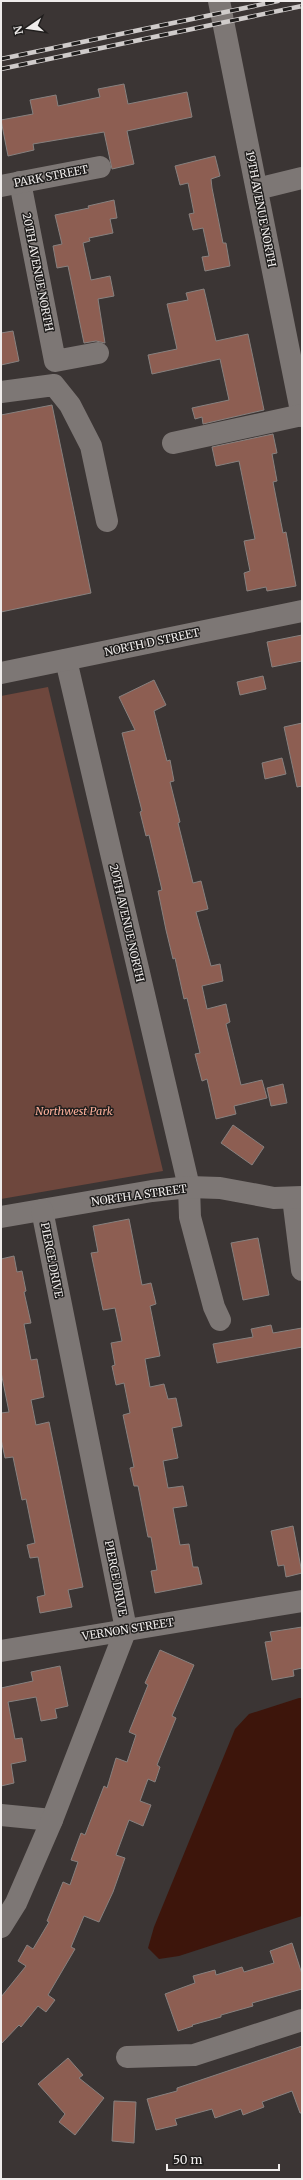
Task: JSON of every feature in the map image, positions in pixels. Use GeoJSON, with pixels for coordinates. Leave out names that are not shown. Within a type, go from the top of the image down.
{"type":"FeatureCollection","features":[{"type":"Feature","properties":{"kind":"street","name":"19TH AVENUE NORTH"},"geometry":{"type":"LineString","coordinates":[[219,1],[302,415]]}},
{"type":"Feature","properties":{"kind":"street","name":"PARK STREET"},"geometry":{"type":"LineString","coordinates":[[11,184],[100,167]]}},
{"type":"Feature","properties":{"kind":"street"},"geometry":{"type":"LineString","coordinates":[[257,189],[302,178]]}},
{"type":"Feature","properties":{"kind":"street","name":"20TH AVENUE NORTH"},"geometry":{"type":"LineString","coordinates":[[11,184],[55,361],[98,353]]}},
{"type":"Feature","properties":{"kind":"street"},"geometry":{"type":"LineString","coordinates":[[1,392],[54,384],[70,405],[91,446],[107,520]]}},
{"type":"Feature","properties":{"kind":"street"},"geometry":{"type":"LineString","coordinates":[[173,443],[302,415]]}},
{"type":"Feature","properties":{"kind":"street","name":"NORTH D STREET"},"geometry":{"type":"LineString","coordinates":[[1,673],[302,611]]}},
{"type":"Feature","properties":{"kind":"street","name":"20TH AVENUE NORTH"},"geometry":{"type":"LineString","coordinates":[[66,660],[189,1187],[190,1217],[214,1307],[220,1320]]}},
{"type":"Feature","properties":{"kind":"street","name":"NORTH A STREET"},"geometry":{"type":"LineString","coordinates":[[1,1217],[189,1187],[220,1188],[274,1198],[297,1198]]}},
{"type":"Feature","properties":{"kind":"street"},"geometry":{"type":"LineString","coordinates":[[297,1198],[302,1270]]}},
{"type":"Feature","properties":{"kind":"street","name":"PIERCE DRIVE"},"geometry":{"type":"LineString","coordinates":[[1,1927],[16,1903],[52,1820],[126,1629],[42,1210]]}},
{"type":"Feature","properties":{"kind":"street","name":"VERNON STREET"},"geometry":{"type":"LineString","coordinates":[[1,1651],[302,1600]]}},
{"type":"Feature","properties":{"kind":"street"},"geometry":{"type":"LineString","coordinates":[[1,1815],[52,1820]]}},
{"type":"Feature","properties":{"kind":"street"},"geometry":{"type":"LineString","coordinates":[[127,2057],[194,2055],[302,2020]]}},
{"type":"Feature","properties":{"kind":"green space","name":"Northwest Park"},"geometry":{"type":"Polygon","coordinates":[[[48,687],[163,1171],[1,1199],[1,696],[48,687]]]}},
{"type":"Feature","properties":{"kind":"shaded area"},"geometry":{"type":"Polygon","coordinates":[[[302,1698],[302,1916],[179,1956],[159,1959],[148,1948],[154,1927],[235,1729],[249,1714],[302,1698]]]}},
{"type":"Feature","properties":{"kind":"building"},"geometry":{"type":"Polygon","coordinates":[[[124,84],[128,104],[187,92],[192,117],[127,131],[134,164],[112,169],[104,132],[33,144],[34,150],[8,156],[1,120],[33,114],[30,100],[56,95],[58,106],[100,97],[98,89],[124,84]]]}},
{"type":"Feature","properties":{"kind":"building"},"geometry":{"type":"Polygon","coordinates":[[[215,156],[220,176],[211,179],[212,188],[223,243],[226,243],[230,266],[205,271],[202,257],[209,256],[203,228],[193,230],[189,214],[194,213],[188,183],[180,185],[175,166],[215,156]]]}},
{"type":"Feature","properties":{"kind":"building"},"geometry":{"type":"Polygon","coordinates":[[[114,200],[117,218],[110,219],[113,233],[89,238],[90,241],[83,243],[91,280],[110,276],[114,296],[98,299],[105,343],[96,341],[84,343],[68,266],[57,268],[53,246],[62,244],[55,215],[89,208],[88,206],[114,200]]]}},
{"type":"Feature","properties":{"kind":"building"},"geometry":{"type":"Polygon","coordinates":[[[204,289],[216,341],[248,334],[264,410],[203,424],[202,417],[195,419],[192,408],[229,400],[220,359],[152,374],[148,355],[177,349],[167,304],[188,300],[186,293],[204,289]]]}},
{"type":"Feature","properties":{"kind":"building"},"geometry":{"type":"Polygon","coordinates":[[[13,331],[19,361],[1,365],[1,333],[13,331]]]}},
{"type":"Feature","properties":{"kind":"building"},"geometry":{"type":"Polygon","coordinates":[[[52,405],[91,593],[1,612],[1,415],[52,405]]]}},
{"type":"Feature","properties":{"kind":"building"},"geometry":{"type":"Polygon","coordinates":[[[273,434],[277,453],[272,454],[277,481],[273,482],[283,533],[286,532],[296,586],[267,591],[266,587],[247,591],[244,573],[250,571],[244,541],[255,539],[239,461],[216,466],[212,447],[273,434]]]}},
{"type":"Feature","properties":{"kind":"building"},"geometry":{"type":"Polygon","coordinates":[[[302,635],[302,661],[272,667],[267,642],[302,635]]]}},
{"type":"Feature","properties":{"kind":"building"},"geometry":{"type":"Polygon","coordinates":[[[263,676],[266,689],[240,695],[237,682],[263,676]]]}},
{"type":"Feature","properties":{"kind":"building"},"geometry":{"type":"Polygon","coordinates":[[[154,680],[166,705],[154,711],[167,761],[170,760],[174,781],[170,782],[180,822],[178,823],[193,883],[201,881],[208,909],[196,912],[211,966],[220,964],[223,981],[202,986],[207,1009],[226,1004],[230,1022],[226,1024],[241,1085],[262,1080],[267,1098],[234,1106],[236,1114],[216,1119],[207,1079],[202,1081],[195,1054],[200,1053],[187,998],[184,999],[175,958],[173,959],[158,891],[162,890],[149,835],[146,836],[140,812],[142,811],[122,733],[135,730],[119,697],[154,680]]]}},
{"type":"Feature","properties":{"kind":"building"},"geometry":{"type":"Polygon","coordinates":[[[302,723],[302,786],[297,787],[284,727],[302,723]]]}},
{"type":"Feature","properties":{"kind":"building"},"geometry":{"type":"Polygon","coordinates":[[[282,758],[286,774],[265,779],[262,763],[282,758]]]}},
{"type":"Feature","properties":{"kind":"building"},"geometry":{"type":"Polygon","coordinates":[[[283,1084],[287,1103],[271,1106],[267,1088],[283,1084]]]}},
{"type":"Feature","properties":{"kind":"building"},"geometry":{"type":"Polygon","coordinates":[[[233,1125],[264,1147],[252,1165],[221,1143],[233,1125]]]}},
{"type":"Feature","properties":{"kind":"building"},"geometry":{"type":"Polygon","coordinates":[[[129,1219],[142,1285],[151,1283],[156,1304],[150,1306],[160,1356],[145,1359],[150,1387],[164,1384],[168,1399],[176,1398],[182,1426],[172,1428],[178,1458],[163,1461],[168,1488],[183,1486],[187,1506],[173,1508],[180,1545],[189,1544],[193,1567],[198,1567],[202,1584],[155,1593],[151,1571],[157,1570],[151,1537],[148,1537],[138,1486],[134,1486],[130,1468],[134,1467],[123,1415],[130,1413],[124,1383],[116,1385],[112,1366],[115,1365],[111,1343],[122,1341],[115,1308],[103,1310],[91,1253],[98,1252],[93,1226],[129,1219]]]}},
{"type":"Feature","properties":{"kind":"building"},"geometry":{"type":"Polygon","coordinates":[[[258,1238],[269,1295],[243,1300],[231,1243],[258,1238]]]}},
{"type":"Feature","properties":{"kind":"building"},"geometry":{"type":"Polygon","coordinates":[[[14,1256],[17,1272],[22,1271],[26,1291],[24,1292],[31,1323],[24,1324],[31,1360],[37,1359],[44,1397],[31,1400],[36,1425],[49,1422],[83,1587],[68,1590],[72,1607],[40,1613],[37,1597],[45,1595],[38,1557],[30,1558],[27,1545],[35,1543],[26,1499],[22,1500],[13,1457],[5,1458],[1,1439],[1,1413],[9,1412],[1,1372],[1,1259],[14,1256]]]}},
{"type":"Feature","properties":{"kind":"building"},"geometry":{"type":"Polygon","coordinates":[[[271,1325],[273,1333],[302,1328],[302,1347],[217,1363],[213,1344],[253,1337],[251,1329],[271,1325]]]}},
{"type":"Feature","properties":{"kind":"building"},"geometry":{"type":"Polygon","coordinates":[[[293,1526],[302,1573],[286,1577],[284,1565],[278,1566],[271,1531],[293,1526]]]}},
{"type":"Feature","properties":{"kind":"building"},"geometry":{"type":"Polygon","coordinates":[[[302,1627],[302,1668],[293,1670],[294,1676],[272,1680],[265,1642],[272,1641],[270,1632],[302,1627]]]}},
{"type":"Feature","properties":{"kind":"building"},"geometry":{"type":"Polygon","coordinates":[[[160,1650],[194,1665],[172,1716],[176,1718],[157,1765],[160,1767],[155,1782],[148,1779],[140,1801],[151,1805],[143,1826],[129,1820],[116,1855],[125,1858],[113,1892],[99,1922],[84,1916],[71,1947],[75,1949],[48,1995],[55,2000],[46,2012],[38,2006],[21,2027],[19,2025],[1,2044],[1,1997],[26,1966],[18,1961],[27,1945],[33,1949],[49,1922],[47,1921],[63,1882],[70,1885],[78,1862],[71,1860],[81,1833],[85,1835],[104,1786],[107,1788],[116,1758],[127,1762],[136,1735],[129,1732],[148,1685],[145,1683],[160,1650]]]}},
{"type":"Feature","properties":{"kind":"building"},"geometry":{"type":"Polygon","coordinates":[[[60,1666],[68,1706],[55,1709],[57,1718],[41,1721],[36,1697],[8,1702],[15,1739],[22,1738],[26,1761],[11,1764],[14,1783],[1,1786],[1,1688],[33,1681],[31,1672],[60,1666]]]}},
{"type":"Feature","properties":{"kind":"building"},"geometry":{"type":"Polygon","coordinates":[[[292,1943],[302,1974],[302,1989],[252,2003],[253,2006],[221,2015],[221,2017],[192,2025],[193,2026],[178,2031],[165,1994],[195,1983],[193,1976],[215,1970],[216,1975],[242,1967],[244,1972],[274,1963],[270,1951],[292,1943]]]}},
{"type":"Feature","properties":{"kind":"building"},"geometry":{"type":"Polygon","coordinates":[[[302,2046],[302,2113],[300,2113],[292,2091],[262,2102],[264,2107],[243,2115],[241,2109],[215,2118],[212,2109],[175,2119],[177,2125],[156,2130],[147,2099],[177,2091],[177,2088],[302,2046]]]}},
{"type":"Feature","properties":{"kind":"building"},"geometry":{"type":"Polygon","coordinates":[[[68,2058],[83,2075],[79,2078],[104,2098],[75,2135],[59,2122],[65,2114],[38,2084],[68,2058]]]}},
{"type":"Feature","properties":{"kind":"building"},"geometry":{"type":"Polygon","coordinates":[[[114,2101],[136,2102],[134,2143],[112,2141],[114,2101]]]}},
{"type":"Feature","properties":{"kind":"railway"},"geometry":{"type":"LineString","coordinates":[[1,59],[278,1]]}},
{"type":"Feature","properties":{"kind":"railway"},"geometry":{"type":"LineString","coordinates":[[1,69],[302,6]]}}]}
